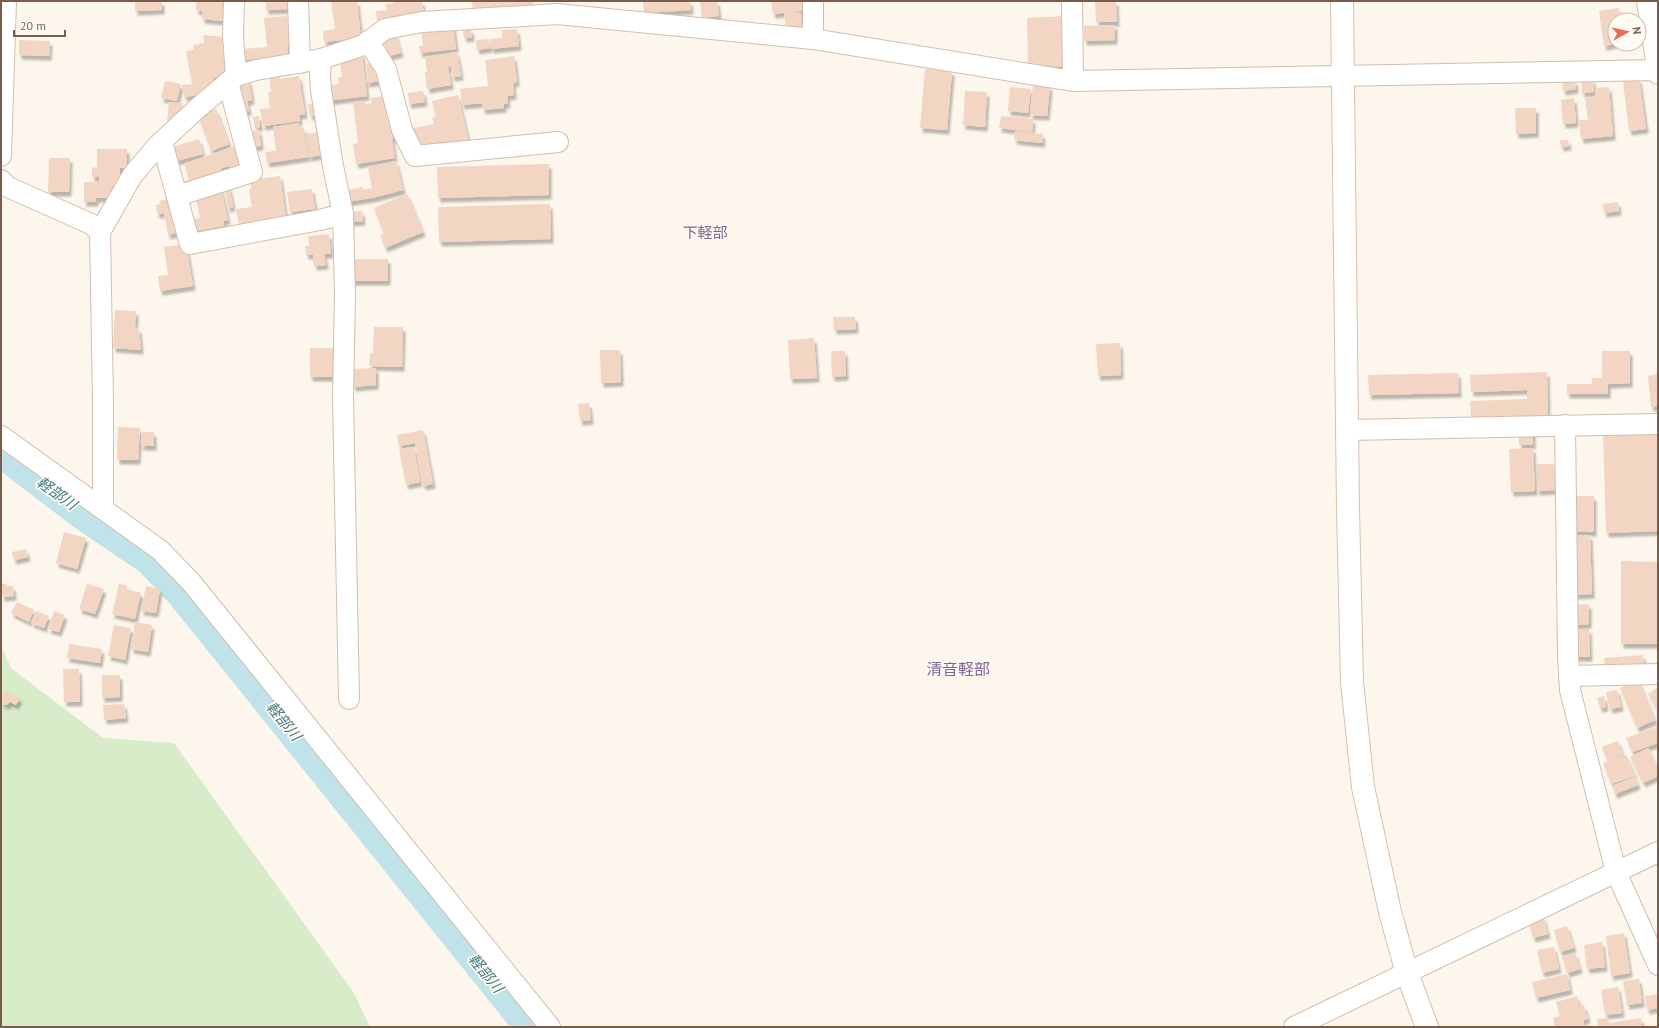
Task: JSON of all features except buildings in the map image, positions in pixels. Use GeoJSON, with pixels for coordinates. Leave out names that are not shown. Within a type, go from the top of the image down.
{"type":"FeatureCollection","features":[{"type":"Feature","properties":{"kind":"street"},"geometry":{"type":"LineString","coordinates":[[1,156],[6,1]]}},
{"type":"Feature","properties":{"kind":"street"},"geometry":{"type":"LineString","coordinates":[[177,196],[252,172],[232,79],[234,1]]}},
{"type":"Feature","properties":{"kind":"street"},"geometry":{"type":"LineString","coordinates":[[298,1],[300,63]]}},
{"type":"Feature","properties":{"kind":"street"},"geometry":{"type":"LineString","coordinates":[[813,1],[813,39]]}},
{"type":"Feature","properties":{"kind":"street"},"geometry":{"type":"LineString","coordinates":[[1072,1],[1073,81]]}},
{"type":"Feature","properties":{"kind":"street"},"geometry":{"type":"LineString","coordinates":[[1342,1],[1352,682],[1363,788],[1390,912],[1406,973],[1427,1027]]}},
{"type":"Feature","properties":{"kind":"street"},"geometry":{"type":"LineString","coordinates":[[103,509],[100,232],[132,176],[162,142],[200,106],[232,79],[256,70],[321,59],[364,45],[385,29],[422,22],[556,14],[813,39],[1073,81],[1658,71],[1647,1]]}},
{"type":"Feature","properties":{"kind":"street"},"geometry":{"type":"LineString","coordinates":[[368,41],[386,69],[402,130],[415,156],[558,142]]}},
{"type":"Feature","properties":{"kind":"street"},"geometry":{"type":"LineString","coordinates":[[321,59],[321,90],[333,166],[343,214],[343,397],[349,700]]}},
{"type":"Feature","properties":{"kind":"street"},"geometry":{"type":"LineString","coordinates":[[162,142],[190,244],[320,220],[343,214]]}},
{"type":"Feature","properties":{"kind":"street"},"geometry":{"type":"LineString","coordinates":[[1,180],[8,186],[91,224],[100,232]]}},
{"type":"Feature","properties":{"kind":"street"},"geometry":{"type":"LineString","coordinates":[[1348,430],[1658,424]]}},
{"type":"Feature","properties":{"kind":"street"},"geometry":{"type":"LineString","coordinates":[[1565,425],[1570,690],[1616,872],[1658,965]]}},
{"type":"Feature","properties":{"kind":"street"},"geometry":{"type":"LineString","coordinates":[[1,436],[160,550],[191,582],[550,1027]]}},
{"type":"Feature","properties":{"kind":"street"},"geometry":{"type":"LineString","coordinates":[[1570,676],[1658,674]]}},
{"type":"Feature","properties":{"kind":"street"},"geometry":{"type":"LineString","coordinates":[[1294,1027],[1658,852]]}},
{"type":"Feature","properties":{"kind":"green space"},"geometry":{"type":"Polygon","coordinates":[[[1,647],[12,669],[103,738],[174,743],[354,993],[370,1027],[1,1027],[1,647]]]}},
{"type":"Feature","properties":{"kind":"waterway","name":"軽部川"},"geometry":{"type":"LineString","coordinates":[[1,452],[85,516],[150,560],[182,594],[530,1027]]}},
{"type":"Feature","properties":{"kind":"district","name":"下軽部"},"geometry":{"type":"Point","coordinates":[705,232]}},
{"type":"Feature","properties":{"kind":"district","name":"清音軽部"},"geometry":{"type":"Point","coordinates":[958,669]}}]}
